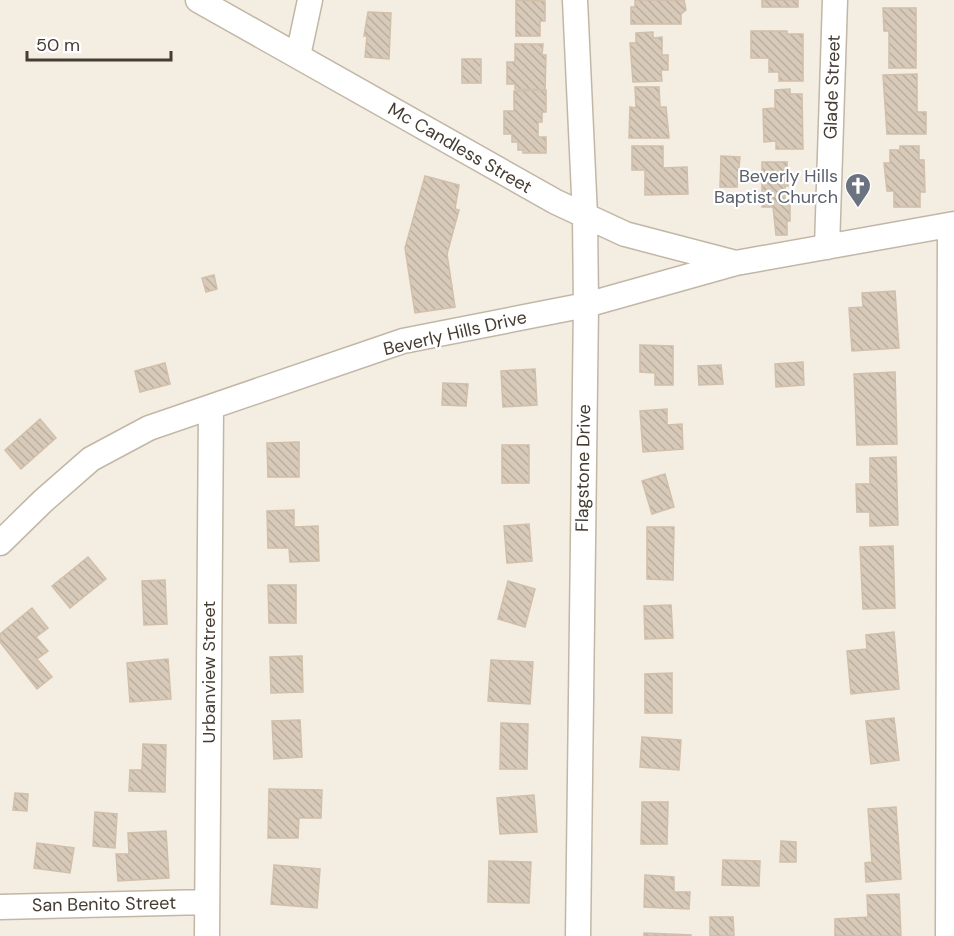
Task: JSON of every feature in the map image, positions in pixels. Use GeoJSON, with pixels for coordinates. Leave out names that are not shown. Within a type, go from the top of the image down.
{"type":"FeatureCollection","features":[{"type":"Feature","properties":{"kind":"street","name":"Mc Candless Street"},"geometry":{"type":"LineString","coordinates":[[198,0],[545,196],[585,216],[625,234],[736,263]]}},
{"type":"Feature","properties":{"kind":"street"},"geometry":{"type":"LineString","coordinates":[[298,57],[310,0]]}},
{"type":"Feature","properties":{"kind":"street","name":"Flagstone Drive"},"geometry":{"type":"LineString","coordinates":[[575,0],[585,216],[586,305],[578,936]]}},
{"type":"Feature","properties":{"kind":"street","name":"Glade Street"},"geometry":{"type":"LineString","coordinates":[[826,247],[835,0]]}},
{"type":"Feature","properties":{"kind":"street"},"geometry":{"type":"LineString","coordinates":[[948,936],[952,224]]}},
{"type":"Feature","properties":{"kind":"street","name":"Beverly Hills Drive"},"geometry":{"type":"LineString","coordinates":[[0,543],[91,459],[149,428],[403,341],[586,305],[736,263],[952,224]]}},
{"type":"Feature","properties":{"kind":"street","name":"Urbanview Street"},"geometry":{"type":"LineString","coordinates":[[207,936],[211,407]]}},
{"type":"Feature","properties":{"kind":"street","name":"San Benito Street"},"geometry":{"type":"LineString","coordinates":[[0,907],[207,902]]}},
{"type":"Feature","properties":{"kind":"building"},"geometry":{"type":"Polygon","coordinates":[[[516,0],[545,1],[545,21],[540,21],[540,36],[516,36],[516,0]]]}},
{"type":"Feature","properties":{"kind":"building"},"geometry":{"type":"Polygon","coordinates":[[[635,0],[684,0],[686,10],[681,14],[681,24],[631,24],[631,7],[635,7],[635,0]]]}},
{"type":"Feature","properties":{"kind":"building"},"geometry":{"type":"Polygon","coordinates":[[[762,0],[798,0],[798,7],[762,7],[762,0]]]}},
{"type":"Feature","properties":{"kind":"building"},"geometry":{"type":"Polygon","coordinates":[[[883,8],[916,8],[916,68],[889,68],[889,31],[884,31],[883,8]]]}},
{"type":"Feature","properties":{"kind":"building"},"geometry":{"type":"Polygon","coordinates":[[[368,12],[391,13],[389,59],[365,57],[367,36],[364,36],[368,12]]]}},
{"type":"Feature","properties":{"kind":"building"},"geometry":{"type":"Polygon","coordinates":[[[751,31],[787,31],[787,34],[803,34],[803,81],[779,81],[779,72],[769,72],[769,58],[751,58],[751,31]]]}},
{"type":"Feature","properties":{"kind":"building"},"geometry":{"type":"Polygon","coordinates":[[[653,32],[653,38],[662,37],[662,55],[668,55],[668,70],[661,70],[662,81],[633,82],[630,43],[636,43],[636,33],[653,32]]]}},
{"type":"Feature","properties":{"kind":"building"},"geometry":{"type":"Polygon","coordinates":[[[515,44],[543,44],[542,55],[546,55],[545,90],[515,89],[515,84],[507,84],[507,62],[515,62],[515,44]]]}},
{"type":"Feature","properties":{"kind":"building"},"geometry":{"type":"Polygon","coordinates":[[[462,59],[481,59],[481,83],[462,83],[462,59]]]}},
{"type":"Feature","properties":{"kind":"building"},"geometry":{"type":"Polygon","coordinates":[[[917,74],[917,112],[926,112],[926,134],[887,134],[883,75],[917,74]]]}},
{"type":"Feature","properties":{"kind":"building"},"geometry":{"type":"Polygon","coordinates":[[[635,87],[659,87],[660,107],[666,107],[669,138],[629,138],[630,107],[636,108],[635,87]]]}},
{"type":"Feature","properties":{"kind":"building"},"geometry":{"type":"Polygon","coordinates":[[[790,89],[790,94],[802,94],[803,149],[776,149],[776,141],[764,142],[763,109],[775,108],[775,90],[790,89]]]}},
{"type":"Feature","properties":{"kind":"building"},"geometry":{"type":"Polygon","coordinates":[[[546,90],[546,112],[542,112],[542,122],[538,122],[538,137],[546,137],[546,153],[523,153],[523,150],[518,150],[518,142],[512,142],[512,134],[504,134],[504,111],[514,111],[514,91],[546,90]]]}},
{"type":"Feature","properties":{"kind":"building"},"geometry":{"type":"Polygon","coordinates":[[[632,146],[663,146],[663,168],[687,167],[688,194],[645,195],[645,170],[632,170],[632,146]]]}},
{"type":"Feature","properties":{"kind":"building"},"geometry":{"type":"Polygon","coordinates":[[[900,146],[919,146],[919,160],[924,160],[925,192],[920,192],[920,207],[894,207],[894,191],[887,191],[884,163],[890,163],[890,150],[900,150],[900,146]]]}},
{"type":"Feature","properties":{"kind":"building"},"geometry":{"type":"Polygon","coordinates":[[[721,156],[740,157],[737,187],[720,187],[721,156]]]}},
{"type":"Feature","properties":{"kind":"building"},"geometry":{"type":"Polygon","coordinates":[[[762,162],[787,162],[788,186],[785,186],[785,199],[790,199],[790,221],[787,221],[787,235],[776,235],[773,207],[762,207],[762,162]]]}},
{"type":"Feature","properties":{"kind":"building"},"geometry":{"type":"Polygon","coordinates":[[[425,176],[459,185],[455,209],[459,210],[447,254],[455,307],[415,313],[405,248],[425,176]]]}},
{"type":"Feature","properties":{"kind":"building"},"geometry":{"type":"Polygon","coordinates":[[[214,275],[217,289],[206,292],[202,278],[214,275]]]}},
{"type":"Feature","properties":{"kind":"building"},"geometry":{"type":"Polygon","coordinates":[[[895,291],[899,348],[852,351],[849,308],[863,307],[862,293],[895,291]]]}},
{"type":"Feature","properties":{"kind":"building"},"geometry":{"type":"Polygon","coordinates":[[[640,345],[673,346],[673,385],[655,385],[655,373],[640,372],[640,345]]]}},
{"type":"Feature","properties":{"kind":"building"},"geometry":{"type":"Polygon","coordinates":[[[803,362],[804,385],[776,387],[775,364],[803,362]]]}},
{"type":"Feature","properties":{"kind":"building"},"geometry":{"type":"Polygon","coordinates":[[[165,363],[170,384],[140,392],[135,371],[165,363]]]}},
{"type":"Feature","properties":{"kind":"building"},"geometry":{"type":"Polygon","coordinates":[[[721,365],[723,384],[699,385],[698,366],[721,365]]]}},
{"type":"Feature","properties":{"kind":"building"},"geometry":{"type":"Polygon","coordinates":[[[535,369],[537,405],[503,407],[501,371],[535,369]]]}},
{"type":"Feature","properties":{"kind":"building"},"geometry":{"type":"Polygon","coordinates":[[[895,372],[897,444],[857,445],[854,374],[895,372]]]}},
{"type":"Feature","properties":{"kind":"building"},"geometry":{"type":"Polygon","coordinates":[[[443,383],[468,384],[466,406],[442,405],[443,383]]]}},
{"type":"Feature","properties":{"kind":"building"},"geometry":{"type":"Polygon","coordinates":[[[667,409],[667,425],[682,424],[683,449],[643,452],[640,411],[667,409]]]}},
{"type":"Feature","properties":{"kind":"building"},"geometry":{"type":"Polygon","coordinates":[[[40,419],[56,438],[21,469],[5,450],[40,419]]]}},
{"type":"Feature","properties":{"kind":"building"},"geometry":{"type":"Polygon","coordinates":[[[299,442],[299,477],[268,477],[267,443],[299,442]]]}},
{"type":"Feature","properties":{"kind":"building"},"geometry":{"type":"Polygon","coordinates":[[[502,445],[529,445],[529,483],[502,483],[502,445]]]}},
{"type":"Feature","properties":{"kind":"building"},"geometry":{"type":"Polygon","coordinates":[[[896,457],[898,525],[870,526],[870,512],[857,512],[856,484],[870,484],[870,458],[896,457]]]}},
{"type":"Feature","properties":{"kind":"building"},"geometry":{"type":"Polygon","coordinates":[[[665,474],[674,507],[652,514],[642,481],[665,474]]]}},
{"type":"Feature","properties":{"kind":"building"},"geometry":{"type":"Polygon","coordinates":[[[294,510],[294,527],[318,526],[319,561],[290,562],[289,548],[268,548],[267,511],[294,510]]]}},
{"type":"Feature","properties":{"kind":"building"},"geometry":{"type":"Polygon","coordinates":[[[529,524],[532,561],[507,563],[504,526],[529,524]]]}},
{"type":"Feature","properties":{"kind":"building"},"geometry":{"type":"Polygon","coordinates":[[[647,527],[674,527],[673,580],[647,579],[647,527]]]}},
{"type":"Feature","properties":{"kind":"building"},"geometry":{"type":"Polygon","coordinates":[[[893,546],[895,608],[863,609],[860,547],[893,546]]]}},
{"type":"Feature","properties":{"kind":"building"},"geometry":{"type":"Polygon","coordinates":[[[88,557],[106,579],[70,608],[52,586],[88,557]]]}},
{"type":"Feature","properties":{"kind":"building"},"geometry":{"type":"Polygon","coordinates":[[[165,580],[167,624],[144,625],[142,581],[165,580]]]}},
{"type":"Feature","properties":{"kind":"building"},"geometry":{"type":"Polygon","coordinates":[[[508,581],[535,589],[525,627],[498,619],[508,581]]]}},
{"type":"Feature","properties":{"kind":"building"},"geometry":{"type":"Polygon","coordinates":[[[268,585],[296,585],[296,623],[269,623],[268,585]]]}},
{"type":"Feature","properties":{"kind":"building"},"geometry":{"type":"Polygon","coordinates":[[[671,605],[673,638],[645,639],[644,606],[671,605]]]}},
{"type":"Feature","properties":{"kind":"building"},"geometry":{"type":"Polygon","coordinates":[[[32,608],[48,628],[36,637],[48,651],[37,659],[52,677],[37,689],[0,642],[0,634],[32,608]]]}},
{"type":"Feature","properties":{"kind":"building"},"geometry":{"type":"Polygon","coordinates":[[[894,632],[899,689],[851,694],[847,651],[867,649],[866,635],[894,632]]]}},
{"type":"Feature","properties":{"kind":"building"},"geometry":{"type":"Polygon","coordinates":[[[302,656],[303,692],[271,693],[270,657],[302,656]]]}},
{"type":"Feature","properties":{"kind":"building"},"geometry":{"type":"Polygon","coordinates":[[[168,659],[171,699],[130,702],[127,663],[168,659]]]}},
{"type":"Feature","properties":{"kind":"building"},"geometry":{"type":"Polygon","coordinates":[[[491,660],[533,662],[530,704],[488,701],[491,660]]]}},
{"type":"Feature","properties":{"kind":"building"},"geometry":{"type":"Polygon","coordinates":[[[672,673],[672,713],[645,713],[645,674],[672,673]]]}},
{"type":"Feature","properties":{"kind":"building"},"geometry":{"type":"Polygon","coordinates":[[[894,718],[899,760],[871,764],[866,721],[894,718]]]}},
{"type":"Feature","properties":{"kind":"building"},"geometry":{"type":"Polygon","coordinates":[[[300,720],[302,757],[274,759],[272,721],[300,720]]]}},
{"type":"Feature","properties":{"kind":"building"},"geometry":{"type":"Polygon","coordinates":[[[501,723],[528,724],[527,769],[500,769],[501,723]]]}},
{"type":"Feature","properties":{"kind":"building"},"geometry":{"type":"Polygon","coordinates":[[[642,737],[681,740],[679,770],[640,767],[642,737]]]}},
{"type":"Feature","properties":{"kind":"building"},"geometry":{"type":"Polygon","coordinates":[[[143,744],[166,745],[165,792],[129,791],[130,770],[142,770],[143,744]]]}},
{"type":"Feature","properties":{"kind":"building"},"geometry":{"type":"Polygon","coordinates":[[[269,789],[322,790],[321,818],[299,818],[298,838],[268,838],[269,789]]]}},
{"type":"Feature","properties":{"kind":"building"},"geometry":{"type":"Polygon","coordinates":[[[15,793],[28,794],[27,811],[13,810],[15,793]]]}},
{"type":"Feature","properties":{"kind":"building"},"geometry":{"type":"Polygon","coordinates":[[[534,795],[537,832],[500,834],[497,798],[534,795]]]}},
{"type":"Feature","properties":{"kind":"building"},"geometry":{"type":"Polygon","coordinates":[[[642,802],[668,802],[667,844],[641,844],[642,802]]]}},
{"type":"Feature","properties":{"kind":"building"},"geometry":{"type":"Polygon","coordinates":[[[896,807],[901,879],[866,882],[865,863],[872,862],[868,809],[896,807]]]}},
{"type":"Feature","properties":{"kind":"building"},"geometry":{"type":"Polygon","coordinates":[[[95,812],[117,814],[115,848],[93,846],[95,812]]]}},
{"type":"Feature","properties":{"kind":"building"},"geometry":{"type":"Polygon","coordinates":[[[166,831],[169,878],[118,881],[116,854],[129,854],[128,833],[166,831]]]}},
{"type":"Feature","properties":{"kind":"building"},"geometry":{"type":"Polygon","coordinates":[[[781,841],[796,842],[796,862],[780,862],[781,841]]]}},
{"type":"Feature","properties":{"kind":"building"},"geometry":{"type":"Polygon","coordinates":[[[37,843],[74,848],[70,873],[34,868],[37,843]]]}},
{"type":"Feature","properties":{"kind":"building"},"geometry":{"type":"Polygon","coordinates":[[[723,860],[760,861],[759,886],[722,885],[723,860]]]}},
{"type":"Feature","properties":{"kind":"building"},"geometry":{"type":"Polygon","coordinates":[[[489,861],[531,862],[529,903],[488,902],[489,861]]]}},
{"type":"Feature","properties":{"kind":"building"},"geometry":{"type":"Polygon","coordinates":[[[274,865],[320,869],[317,908],[271,904],[274,865]]]}},
{"type":"Feature","properties":{"kind":"building"},"geometry":{"type":"Polygon","coordinates":[[[645,875],[674,877],[674,892],[690,892],[689,909],[644,907],[645,875]]]}},
{"type":"Feature","properties":{"kind":"building"},"geometry":{"type":"Polygon","coordinates":[[[899,894],[901,936],[835,936],[835,919],[868,917],[867,895],[899,894]]]}},
{"type":"Feature","properties":{"kind":"building"},"geometry":{"type":"Polygon","coordinates":[[[710,917],[733,917],[734,936],[710,936],[710,917]]]}},
{"type":"Feature","properties":{"kind":"building"},"geometry":{"type":"Polygon","coordinates":[[[644,933],[691,935],[691,936],[644,936],[644,933]]]}},
{"type":"Feature","properties":{"kind":"place","name":"Beverly Hills Baptist Church"},"geometry":{"type":"Point","coordinates":[858,209]}}]}
